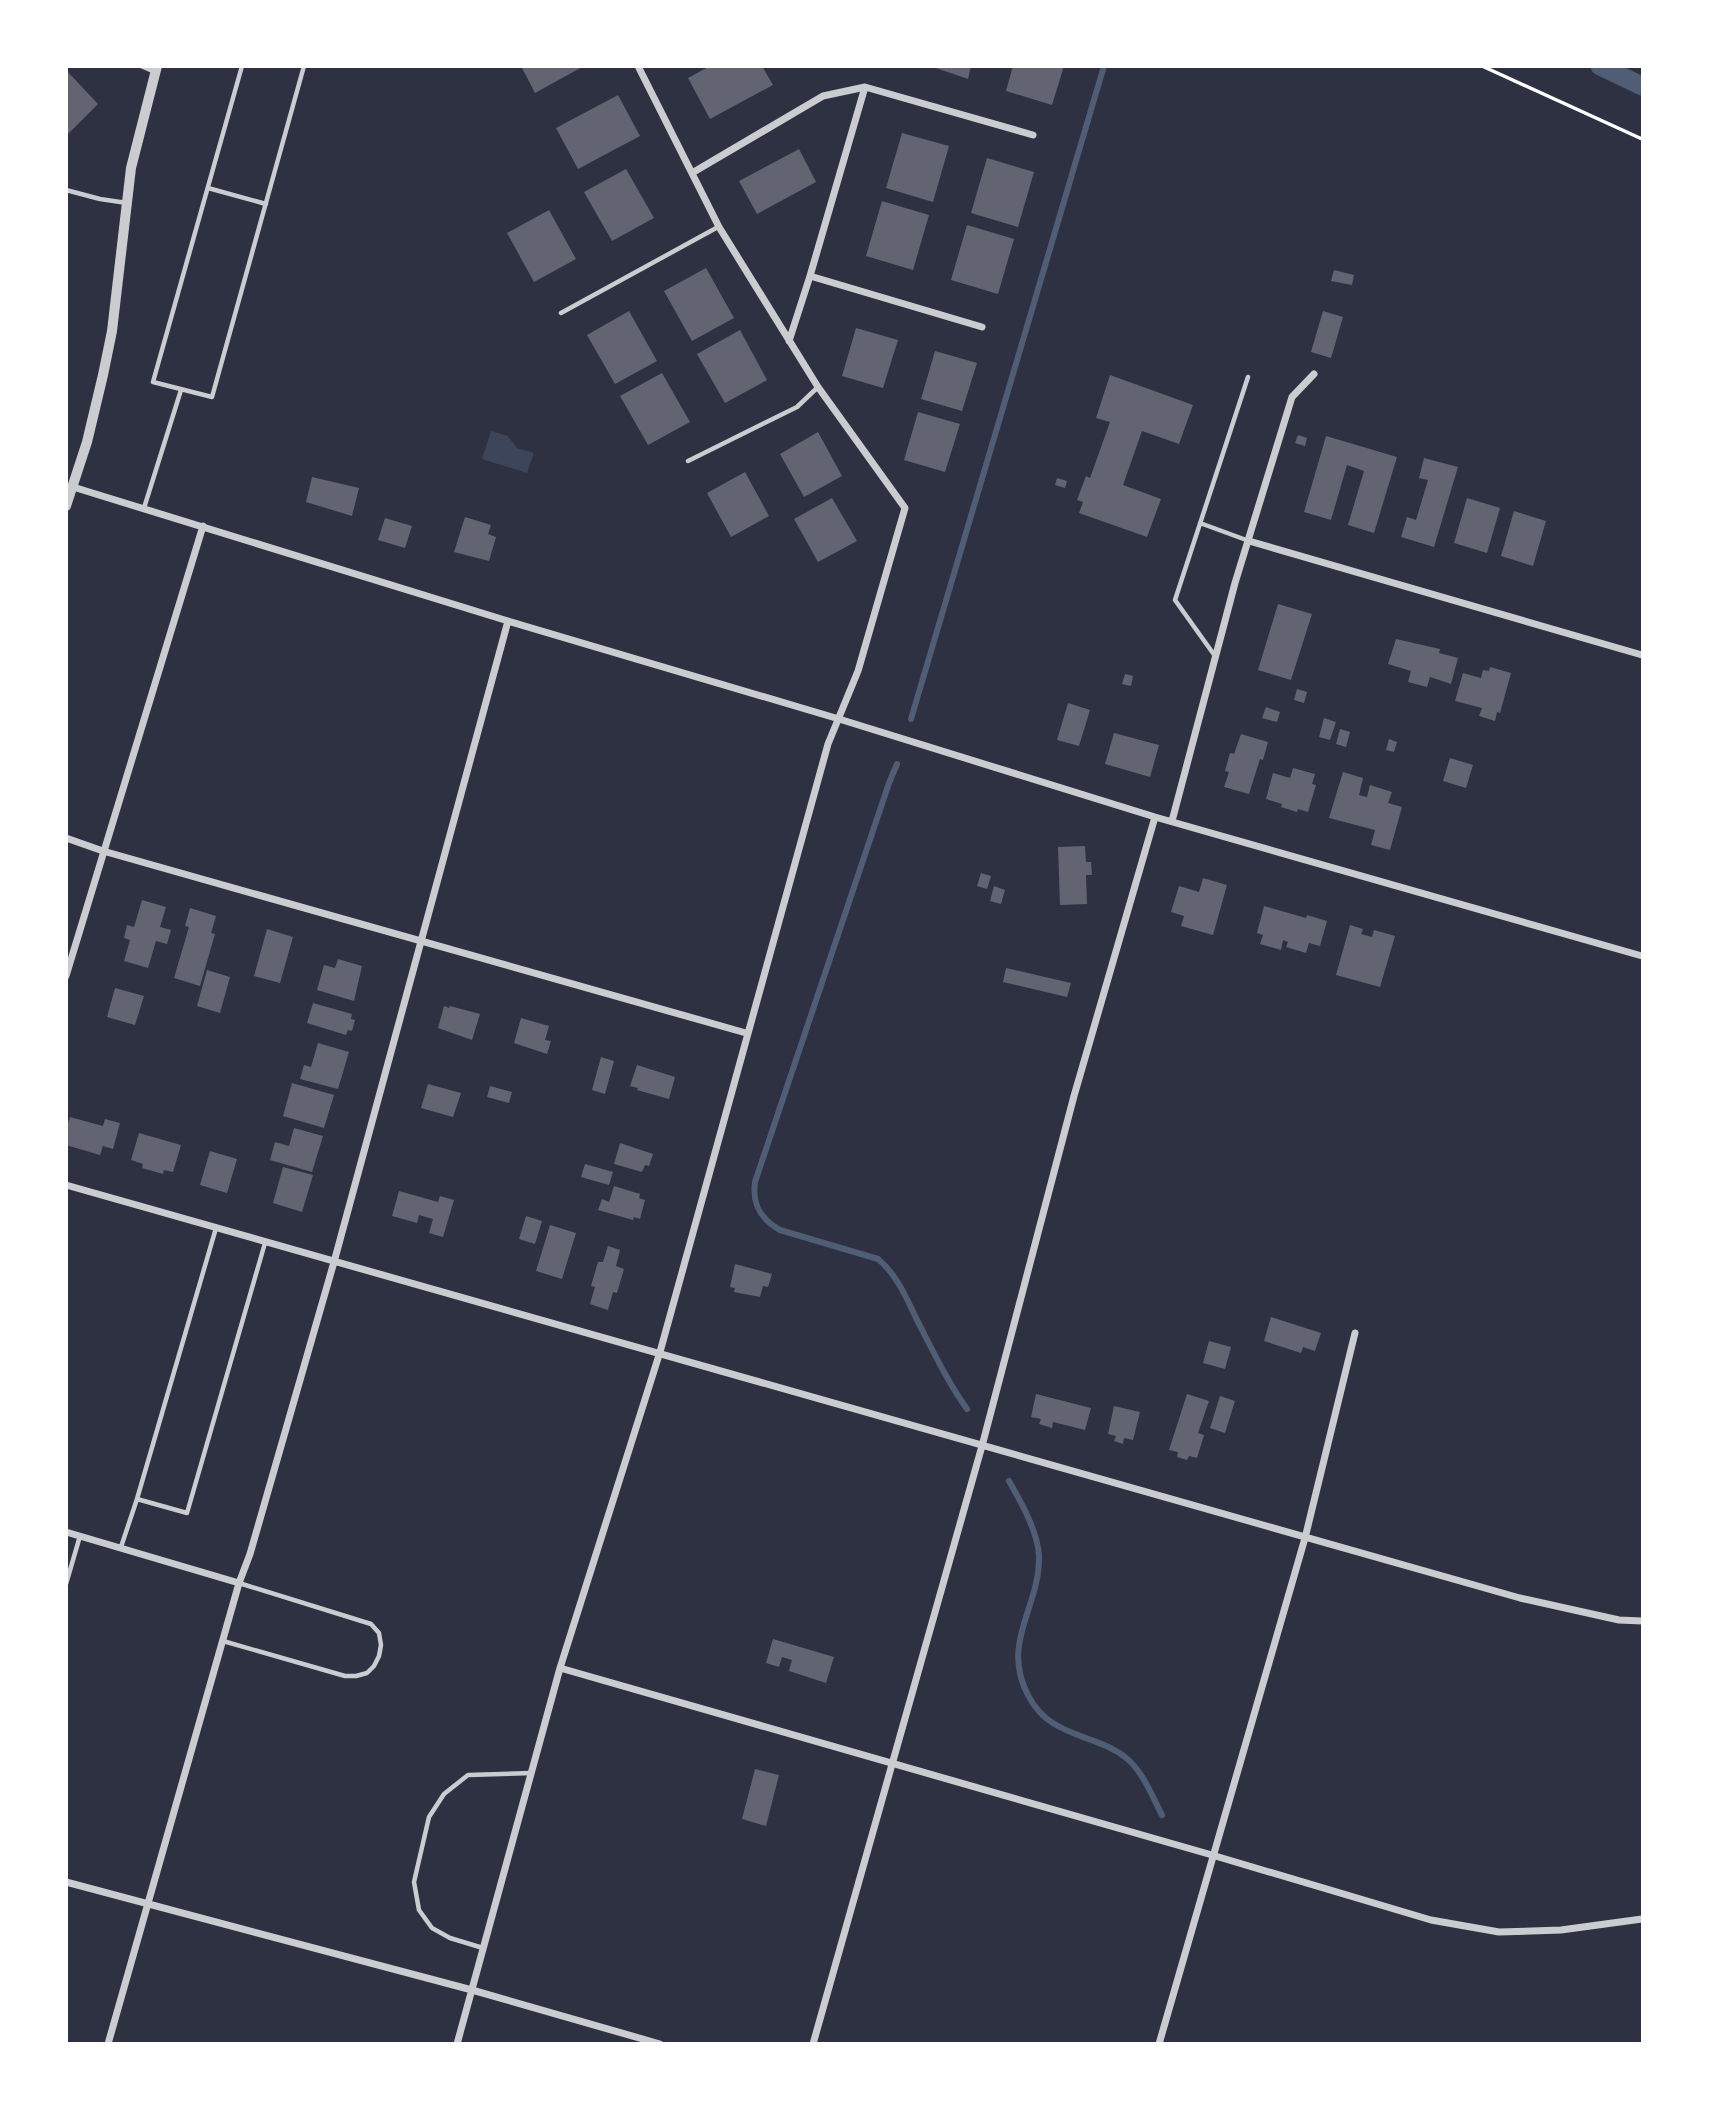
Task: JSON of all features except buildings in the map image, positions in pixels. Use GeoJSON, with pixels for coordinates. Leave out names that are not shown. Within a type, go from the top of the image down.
{"type":"FeatureCollection","features":[{"type":"Feature","properties":{"kind":"street"},"geometry":{"type":"LineString","coordinates":[[457,2043],[560,1668],[660,1352],[828,744],[858,671],[905,508],[818,387],[719,227],[638,66]]}},
{"type":"Feature","properties":{"kind":"street"},"geometry":{"type":"LineString","coordinates":[[66,506],[74,486],[105,364],[131,168],[156,69]]}},
{"type":"Feature","properties":{"kind":"street"},"geometry":{"type":"LineString","coordinates":[[692,173],[822,96],[865,87],[1033,135]]}},
{"type":"Feature","properties":{"kind":"street"},"geometry":{"type":"LineString","coordinates":[[789,341],[865,87]]}},
{"type":"Feature","properties":{"kind":"street"},"geometry":{"type":"LineString","coordinates":[[810,275],[982,327]]}},
{"type":"Feature","properties":{"kind":"street"},"geometry":{"type":"LineString","coordinates":[[1172,821],[1235,583],[1292,397],[1314,374]]}},
{"type":"Feature","properties":{"kind":"street"},"geometry":{"type":"LineString","coordinates":[[74,486],[1155,817],[1643,956]]}},
{"type":"Feature","properties":{"kind":"street"},"geometry":{"type":"LineString","coordinates":[[66,976],[203,526]]}},
{"type":"Feature","properties":{"kind":"street"},"geometry":{"type":"LineString","coordinates":[[1249,541],[1643,655]]}},
{"type":"Feature","properties":{"kind":"street"},"geometry":{"type":"LineString","coordinates":[[108,2043],[334,1262],[508,621]]}},
{"type":"Feature","properties":{"kind":"street"},"geometry":{"type":"LineString","coordinates":[[813,2043],[982,1446],[1074,1096],[1155,817]]}},
{"type":"Feature","properties":{"kind":"street"},"geometry":{"type":"LineString","coordinates":[[66,838],[103,851],[746,1033]]}},
{"type":"Feature","properties":{"kind":"street"},"geometry":{"type":"LineString","coordinates":[[66,1185],[1520,1598],[1619,1620],[1643,1621]]}},
{"type":"Feature","properties":{"kind":"street"},"geometry":{"type":"LineString","coordinates":[[1159,2043],[1305,1538],[1355,1333]]}},
{"type":"Feature","properties":{"kind":"street"},"geometry":{"type":"LineString","coordinates":[[66,1532],[239,1583]]}},
{"type":"Feature","properties":{"kind":"street"},"geometry":{"type":"LineString","coordinates":[[560,1668],[893,1762],[1432,1920],[1499,1932],[1560,1930],[1643,1919]]}},
{"type":"Feature","properties":{"kind":"street"},"geometry":{"type":"LineString","coordinates":[[66,1882],[660,2043]]}},
{"type":"Feature","properties":{"kind":"lane"},"geometry":{"type":"LineString","coordinates":[[141,66],[156,69]]}},
{"type":"Feature","properties":{"kind":"lane"},"geometry":{"type":"LineString","coordinates":[[242,66],[153,382],[212,397],[304,66]]}},
{"type":"Feature","properties":{"kind":"lane"},"geometry":{"type":"LineString","coordinates":[[208,188],[266,204]]}},
{"type":"Feature","properties":{"kind":"lane"},"geometry":{"type":"LineString","coordinates":[[66,190],[100,200],[128,203]]}},
{"type":"Feature","properties":{"kind":"lane"},"geometry":{"type":"LineString","coordinates":[[561,313],[719,227]]}},
{"type":"Feature","properties":{"kind":"lane"},"geometry":{"type":"LineString","coordinates":[[1216,656],[1175,600],[1248,377]]}},
{"type":"Feature","properties":{"kind":"lane"},"geometry":{"type":"LineString","coordinates":[[688,461],[797,407],[818,387]]}},
{"type":"Feature","properties":{"kind":"lane"},"geometry":{"type":"LineString","coordinates":[[144,508],[181,390]]}},
{"type":"Feature","properties":{"kind":"lane"},"geometry":{"type":"LineString","coordinates":[[1200,523],[1249,541]]}},
{"type":"Feature","properties":{"kind":"lane"},"geometry":{"type":"LineString","coordinates":[[121,1547],[216,1227]]}},
{"type":"Feature","properties":{"kind":"lane"},"geometry":{"type":"LineString","coordinates":[[137,1499],[187,1513],[265,1243]]}},
{"type":"Feature","properties":{"kind":"lane"},"geometry":{"type":"LineString","coordinates":[[66,1584],[80,1536]]}},
{"type":"Feature","properties":{"kind":"lane"},"geometry":{"type":"LineString","coordinates":[[223,1641],[345,1676],[367,1673],[379,1656],[379,1633],[371,1624],[239,1583]]}},
{"type":"Feature","properties":{"kind":"lane"},"geometry":{"type":"LineString","coordinates":[[483,1948],[450,1938],[432,1928],[419,1910],[414,1882],[429,1817],[444,1794],[468,1775],[531,1773]]}},
{"type":"Feature","properties":{"kind":"path"},"geometry":{"type":"LineString","coordinates":[[1482,66],[1643,139]]}},
{"type":"Feature","properties":{"kind":"shaded area"},"geometry":{"type":"Polygon","coordinates":[[[491,431],[508,436],[517,448],[534,453],[527,473],[482,459],[491,431]]]}},
{"type":"Feature","properties":{"kind":"waterway"},"geometry":{"type":"LineString","coordinates":[[911,719],[1104,66]]}},
{"type":"Feature","properties":{"kind":"waterway"},"geometry":{"type":"LineString","coordinates":[[1600,66],[1642,86]]}},
{"type":"Feature","properties":{"kind":"waterway"},"geometry":{"type":"LineString","coordinates":[[897,764],[755,1182],[755,1197],[763,1216],[780,1230],[878,1259],[885,1265],[900,1287],[940,1365],[967,1409]]}},
{"type":"Feature","properties":{"kind":"waterway"},"geometry":{"type":"LineString","coordinates":[[1009,1481],[1032,1526],[1039,1555],[1038,1573],[1018,1658],[1028,1695],[1037,1709],[1060,1727],[1100,1743],[1125,1757],[1142,1776],[1162,1815]]}}]}
